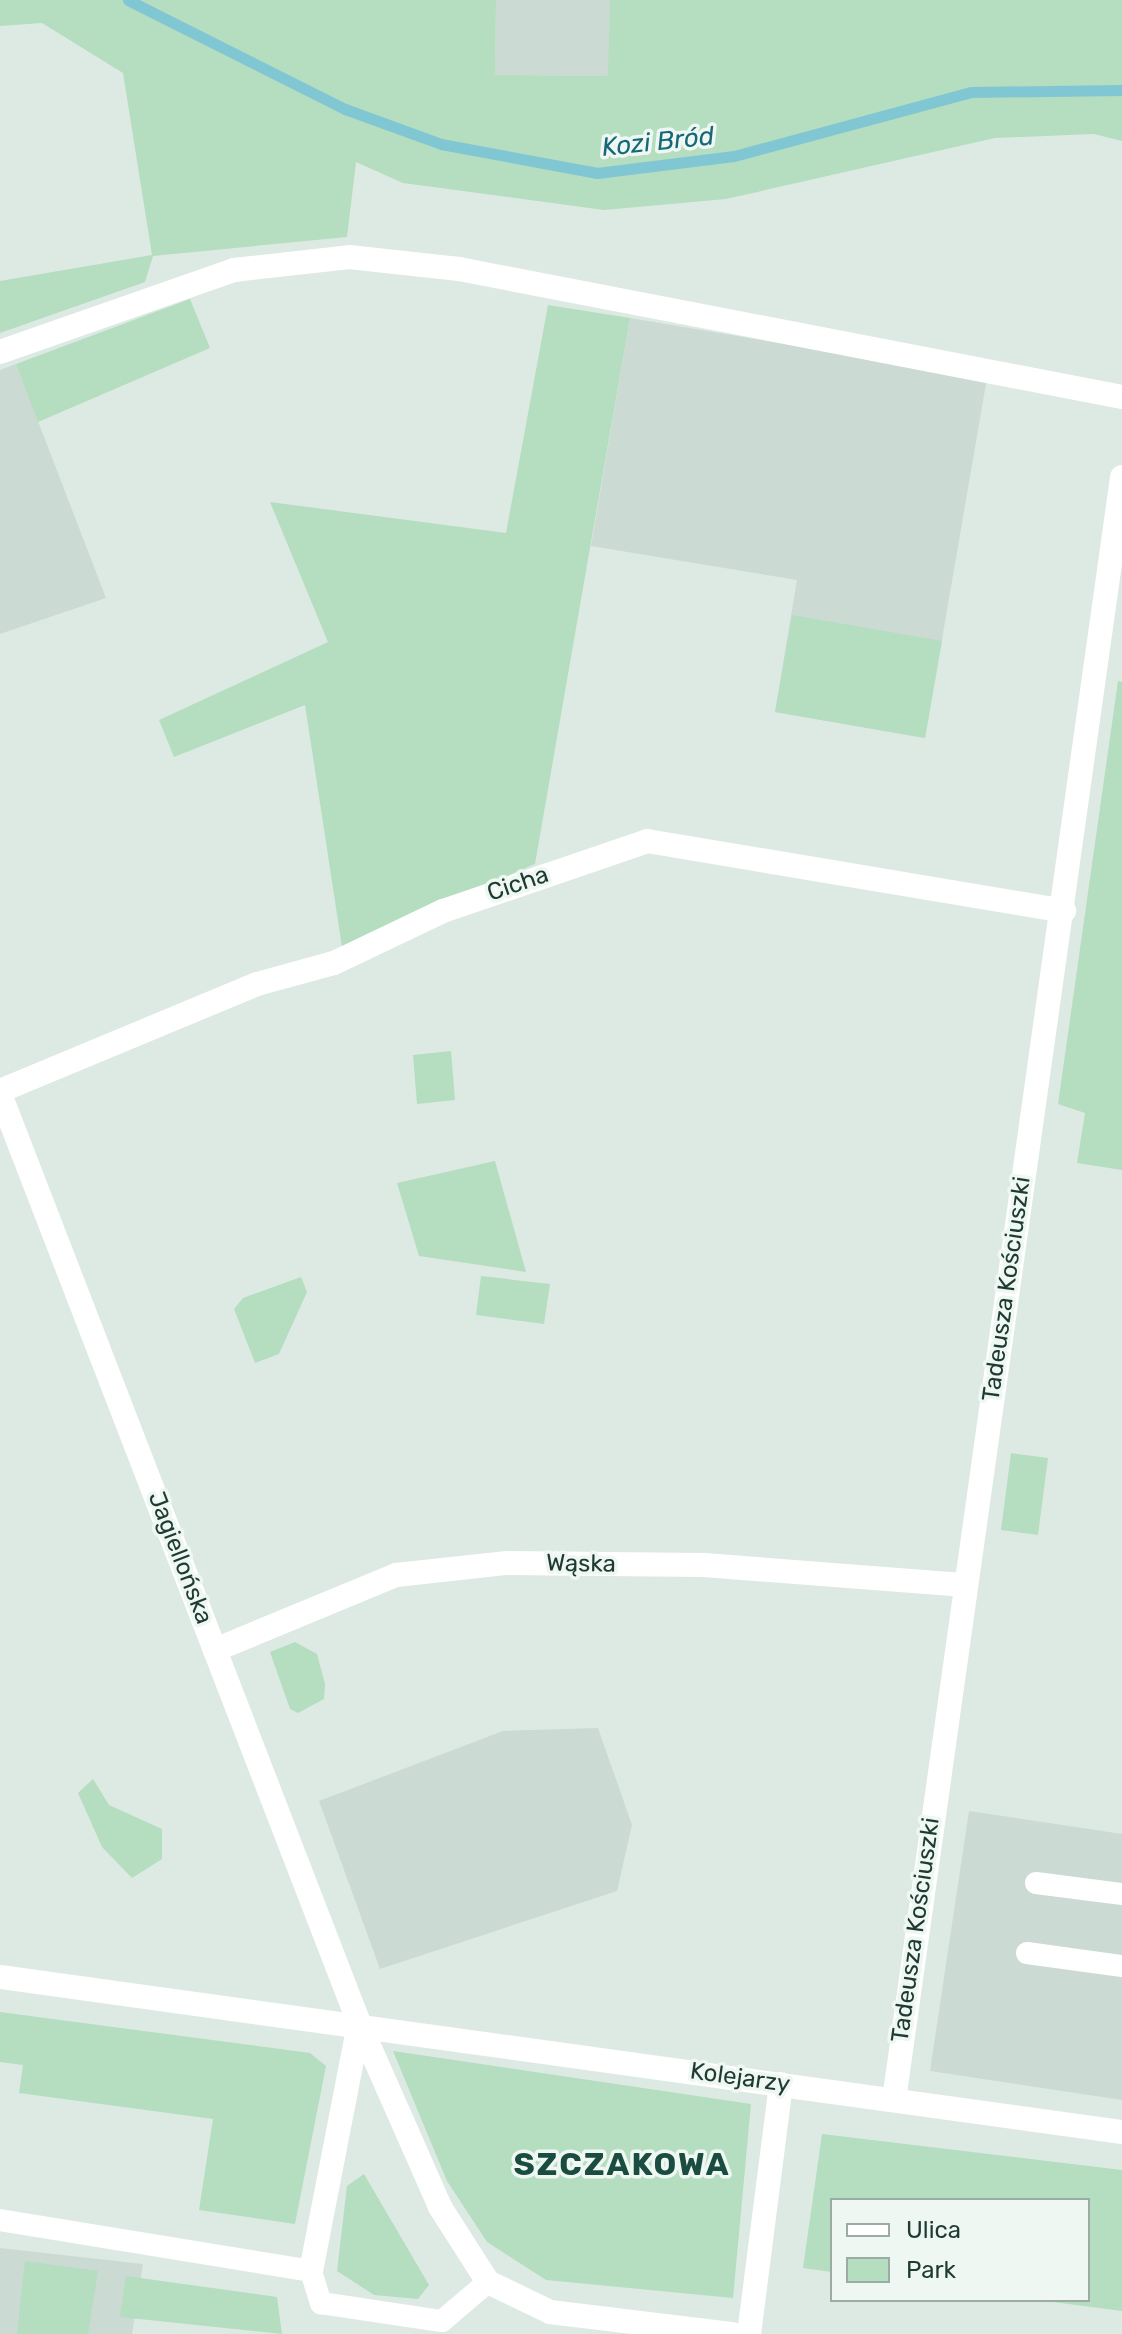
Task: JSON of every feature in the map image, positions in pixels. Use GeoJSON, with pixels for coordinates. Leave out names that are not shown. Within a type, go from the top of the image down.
{"type":"FeatureCollection","features":[{"type":"Feature","properties":{"kind":"street"},"geometry":{"type":"LineString","coordinates":[[0,352],[234,270],[349,257],[459,269],[1122,397]]}},
{"type":"Feature","properties":{"kind":"street","name":"Tadeusza Kościuszki"},"geometry":{"type":"LineString","coordinates":[[894,2100],[962,1585],[1064,911],[1122,477]]}},
{"type":"Feature","properties":{"kind":"street","name":"Cicha"},"geometry":{"type":"LineString","coordinates":[[0,1093],[186,1020],[257,984],[334,963],[443,911],[647,841],[1064,911]]}},
{"type":"Feature","properties":{"kind":"street","name":"Jagiellońska"},"geometry":{"type":"LineString","coordinates":[[0,1093],[359,2023],[440,2207],[488,2282]]}},
{"type":"Feature","properties":{"kind":"street","name":"Wąska"},"geometry":{"type":"LineString","coordinates":[[215,1650],[396,1575],[507,1563],[704,1565],[962,1585]]}},
{"type":"Feature","properties":{"kind":"street","name":"Kolejarzy"},"geometry":{"type":"LineString","coordinates":[[0,1977],[359,2023],[1122,2132]]}},
{"type":"Feature","properties":{"kind":"street"},"geometry":{"type":"LineString","coordinates":[[311,2271],[359,2023]]}},
{"type":"Feature","properties":{"kind":"street"},"geometry":{"type":"LineString","coordinates":[[749,2334],[781,2084]]}},
{"type":"Feature","properties":{"kind":"street"},"geometry":{"type":"LineString","coordinates":[[488,2282],[550,2312],[733,2334]]}},
{"type":"Feature","properties":{"kind":"lane"},"geometry":{"type":"LineString","coordinates":[[1036,1883],[1122,1894]]}},
{"type":"Feature","properties":{"kind":"lane"},"geometry":{"type":"LineString","coordinates":[[1027,1953],[1122,1966]]}},
{"type":"Feature","properties":{"kind":"lane"},"geometry":{"type":"LineString","coordinates":[[0,2220],[311,2271],[321,2303],[442,2321],[488,2282]]}},
{"type":"Feature","properties":{"kind":"shaded area"},"geometry":{"type":"Polygon","coordinates":[[[496,0],[610,0],[609,76],[495,75],[496,0]]]}},
{"type":"Feature","properties":{"kind":"shaded area"},"geometry":{"type":"Polygon","coordinates":[[[630,318],[987,378],[925,738],[775,712],[797,580],[591,546],[630,318]]]}},
{"type":"Feature","properties":{"kind":"shaded area"},"geometry":{"type":"Polygon","coordinates":[[[16,364],[106,598],[0,634],[0,370],[16,364]]]}},
{"type":"Feature","properties":{"kind":"shaded area"},"geometry":{"type":"Polygon","coordinates":[[[598,1728],[632,1825],[617,1891],[380,1969],[319,1801],[503,1731],[598,1728]]]}},
{"type":"Feature","properties":{"kind":"shaded area"},"geometry":{"type":"Polygon","coordinates":[[[969,1811],[1122,1834],[1122,2100],[930,2071],[969,1811]]]}},
{"type":"Feature","properties":{"kind":"shaded area"},"geometry":{"type":"Polygon","coordinates":[[[0,2248],[143,2264],[132,2334],[0,2334],[0,2248]]]}},
{"type":"Feature","properties":{"kind":"green space"},"geometry":{"type":"Polygon","coordinates":[[[0,0],[496,0],[495,75],[608,76],[610,0],[1122,0],[1122,141],[1094,134],[995,138],[726,199],[604,210],[403,183],[356,162],[347,237],[153,256],[145,282],[0,333],[0,281],[152,255],[123,73],[42,23],[0,26],[0,0]]]}},
{"type":"Feature","properties":{"kind":"green space"},"geometry":{"type":"Polygon","coordinates":[[[190,299],[210,348],[38,422],[16,364],[190,299]]]}},
{"type":"Feature","properties":{"kind":"green space"},"geometry":{"type":"Polygon","coordinates":[[[548,305],[630,318],[535,864],[342,947],[305,705],[174,757],[159,720],[328,642],[270,502],[506,533],[548,305]]]}},
{"type":"Feature","properties":{"kind":"green space"},"geometry":{"type":"Polygon","coordinates":[[[792,615],[942,641],[925,738],[775,712],[792,615]]]}},
{"type":"Feature","properties":{"kind":"green space"},"geometry":{"type":"Polygon","coordinates":[[[1118,681],[1122,682],[1122,1170],[1077,1163],[1085,1113],[1058,1104],[1118,681]]]}},
{"type":"Feature","properties":{"kind":"green space"},"geometry":{"type":"Polygon","coordinates":[[[451,1051],[455,1100],[417,1104],[413,1055],[451,1051]]]}},
{"type":"Feature","properties":{"kind":"green space"},"geometry":{"type":"Polygon","coordinates":[[[495,1161],[526,1272],[419,1256],[397,1183],[495,1161]]]}},
{"type":"Feature","properties":{"kind":"green space"},"geometry":{"type":"Polygon","coordinates":[[[481,1276],[550,1284],[544,1324],[476,1315],[481,1276]]]}},
{"type":"Feature","properties":{"kind":"green space"},"geometry":{"type":"Polygon","coordinates":[[[301,1277],[307,1292],[279,1354],[255,1363],[234,1309],[243,1298],[301,1277]]]}},
{"type":"Feature","properties":{"kind":"green space"},"geometry":{"type":"Polygon","coordinates":[[[1011,1453],[1048,1458],[1038,1535],[1001,1530],[1011,1453]]]}},
{"type":"Feature","properties":{"kind":"green space"},"geometry":{"type":"Polygon","coordinates":[[[295,1642],[317,1654],[325,1684],[324,1699],[298,1713],[290,1709],[270,1652],[295,1642]]]}},
{"type":"Feature","properties":{"kind":"green space"},"geometry":{"type":"Polygon","coordinates":[[[93,1779],[109,1805],[162,1829],[162,1859],[132,1878],[102,1847],[78,1793],[93,1779]]]}},
{"type":"Feature","properties":{"kind":"green space"},"geometry":{"type":"Polygon","coordinates":[[[0,2012],[310,2053],[326,2066],[295,2224],[199,2210],[213,2119],[19,2093],[23,2065],[0,2062],[0,2012]]]}},
{"type":"Feature","properties":{"kind":"green space"},"geometry":{"type":"Polygon","coordinates":[[[393,2051],[751,2104],[733,2298],[546,2280],[487,2242],[447,2181],[393,2051]]]}},
{"type":"Feature","properties":{"kind":"green space"},"geometry":{"type":"Polygon","coordinates":[[[822,2134],[1122,2170],[1122,2311],[1053,2302],[1090,2302],[1090,2198],[830,2198],[830,2272],[803,2268],[822,2134]]]}},
{"type":"Feature","properties":{"kind":"green space"},"geometry":{"type":"Polygon","coordinates":[[[364,2174],[429,2285],[418,2299],[374,2295],[337,2271],[347,2186],[364,2174]]]}},
{"type":"Feature","properties":{"kind":"green space"},"geometry":{"type":"Polygon","coordinates":[[[25,2261],[98,2271],[88,2334],[17,2334],[25,2261]]]}},
{"type":"Feature","properties":{"kind":"green space"},"geometry":{"type":"Polygon","coordinates":[[[126,2276],[277,2297],[282,2334],[120,2317],[126,2276]]]}},
{"type":"Feature","properties":{"kind":"waterway","name":"Kozi Bród"},"geometry":{"type":"LineString","coordinates":[[128,0],[345,109],[441,144],[597,173],[734,156],[971,92],[1122,90]]}},
{"type":"Feature","properties":{"kind":"district","name":"SZCZAKOWA"},"geometry":{"type":"Point","coordinates":[622,2164]}}]}
